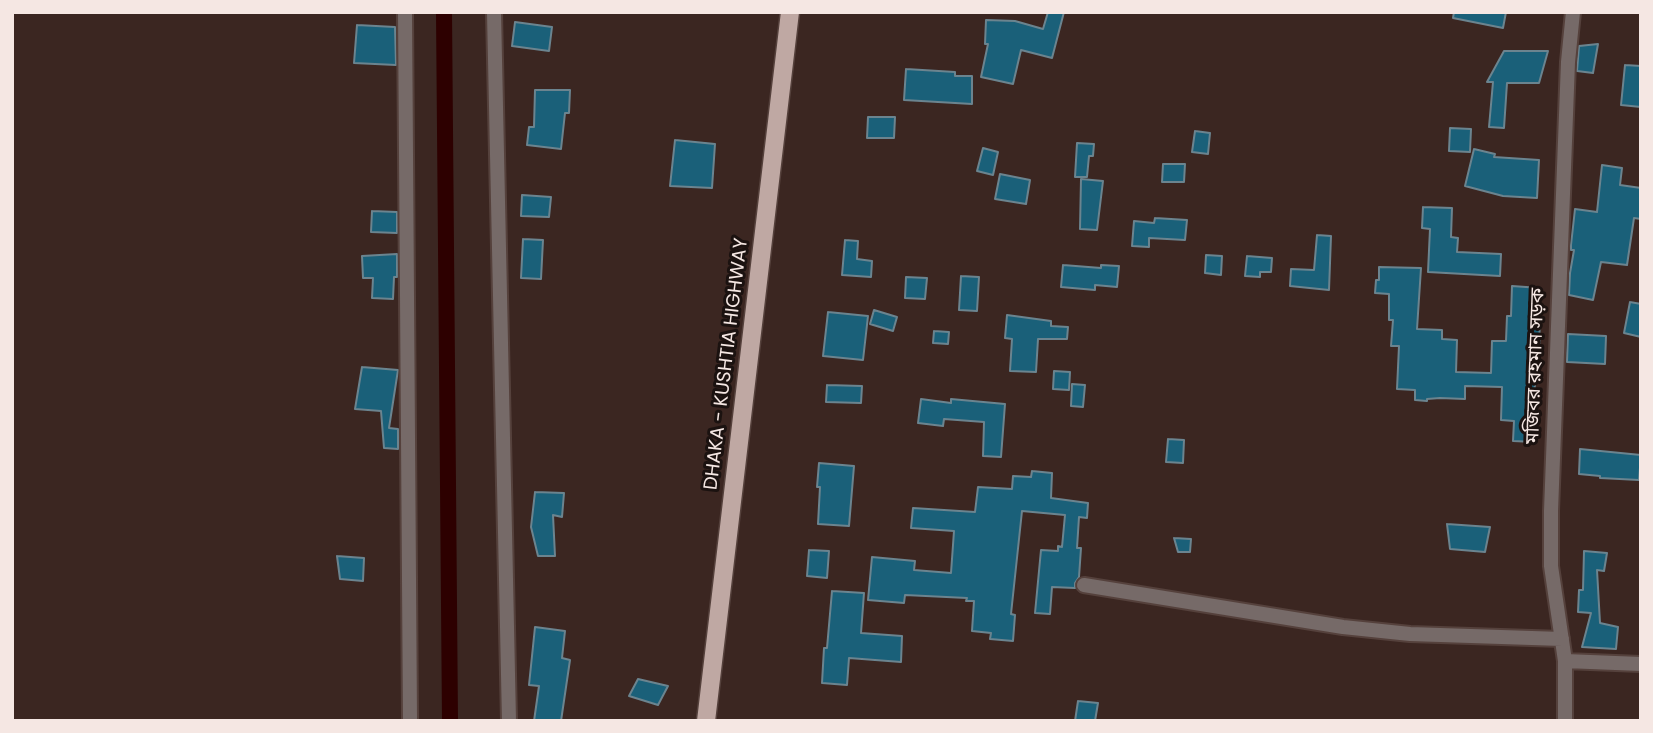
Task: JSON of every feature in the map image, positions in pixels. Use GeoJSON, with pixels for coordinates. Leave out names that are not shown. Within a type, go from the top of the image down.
{"type":"FeatureCollection","features":[{"type":"Feature","properties":{"kind":"main road","name":"DHAKA - KUSHTIA HIGHWAY"},"geometry":{"type":"LineString","coordinates":[[706,721],[790,12]]}},
{"type":"Feature","properties":{"kind":"street"},"geometry":{"type":"LineString","coordinates":[[405,12],[410,721]]}},
{"type":"Feature","properties":{"kind":"street"},"geometry":{"type":"LineString","coordinates":[[494,12],[509,721]]}},
{"type":"Feature","properties":{"kind":"street","name":"মজিবর রহমান সড়ক"},"geometry":{"type":"LineString","coordinates":[[1565,721],[1565,661],[1551,566],[1551,511],[1568,62],[1573,12]]}},
{"type":"Feature","properties":{"kind":"street"},"geometry":{"type":"LineString","coordinates":[[1084,585],[1343,627],[1410,634],[1562,639]]}},
{"type":"Feature","properties":{"kind":"street"},"geometry":{"type":"LineString","coordinates":[[1565,661],[1641,664]]}},
{"type":"Feature","properties":{"kind":"building"},"geometry":{"type":"Polygon","coordinates":[[[1048,12],[1064,12],[1052,58],[1021,50],[1013,84],[981,77],[988,44],[985,44],[986,20],[1015,21],[1043,29],[1048,12]]]}},
{"type":"Feature","properties":{"kind":"building"},"geometry":{"type":"Polygon","coordinates":[[[1454,12],[1506,12],[1503,28],[1453,18],[1454,12]]]}},
{"type":"Feature","properties":{"kind":"building"},"geometry":{"type":"Polygon","coordinates":[[[515,22],[552,27],[549,51],[512,46],[515,22]]]}},
{"type":"Feature","properties":{"kind":"building"},"geometry":{"type":"Polygon","coordinates":[[[357,25],[395,27],[396,65],[354,63],[357,25]]]}},
{"type":"Feature","properties":{"kind":"building"},"geometry":{"type":"Polygon","coordinates":[[[1598,44],[1593,73],[1577,71],[1579,46],[1598,44]]]}},
{"type":"Feature","properties":{"kind":"building"},"geometry":{"type":"Polygon","coordinates":[[[1504,51],[1548,51],[1539,83],[1507,83],[1504,128],[1489,127],[1493,82],[1487,82],[1504,51]]]}},
{"type":"Feature","properties":{"kind":"building"},"geometry":{"type":"Polygon","coordinates":[[[1625,65],[1641,66],[1641,107],[1621,105],[1625,65]]]}},
{"type":"Feature","properties":{"kind":"building"},"geometry":{"type":"Polygon","coordinates":[[[906,69],[955,72],[955,76],[972,76],[972,104],[904,100],[906,69]]]}},
{"type":"Feature","properties":{"kind":"building"},"geometry":{"type":"Polygon","coordinates":[[[535,90],[570,90],[569,113],[565,113],[561,149],[527,145],[529,127],[534,127],[535,90]]]}},
{"type":"Feature","properties":{"kind":"building"},"geometry":{"type":"Polygon","coordinates":[[[868,117],[895,117],[894,138],[867,138],[868,117]]]}},
{"type":"Feature","properties":{"kind":"building"},"geometry":{"type":"Polygon","coordinates":[[[1450,128],[1471,129],[1470,152],[1449,151],[1450,128]]]}},
{"type":"Feature","properties":{"kind":"building"},"geometry":{"type":"Polygon","coordinates":[[[1195,131],[1210,133],[1208,154],[1192,152],[1195,131]]]}},
{"type":"Feature","properties":{"kind":"building"},"geometry":{"type":"Polygon","coordinates":[[[675,140],[715,144],[712,188],[670,186],[675,140]]]}},
{"type":"Feature","properties":{"kind":"building"},"geometry":{"type":"Polygon","coordinates":[[[1077,143],[1094,144],[1093,156],[1089,156],[1087,177],[1075,177],[1077,143]]]}},
{"type":"Feature","properties":{"kind":"building"},"geometry":{"type":"Polygon","coordinates":[[[983,148],[998,152],[993,175],[977,171],[983,148]]]}},
{"type":"Feature","properties":{"kind":"building"},"geometry":{"type":"Polygon","coordinates":[[[1474,149],[1495,154],[1494,157],[1539,160],[1537,198],[1503,196],[1465,186],[1474,149]]]}},
{"type":"Feature","properties":{"kind":"building"},"geometry":{"type":"Polygon","coordinates":[[[1163,164],[1185,164],[1184,182],[1162,182],[1163,164]]]}},
{"type":"Feature","properties":{"kind":"building"},"geometry":{"type":"Polygon","coordinates":[[[1602,165],[1622,168],[1620,185],[1641,188],[1641,219],[1634,218],[1627,265],[1601,262],[1593,300],[1569,295],[1574,250],[1571,250],[1571,245],[1575,209],[1597,212],[1602,165]]]}},
{"type":"Feature","properties":{"kind":"building"},"geometry":{"type":"Polygon","coordinates":[[[1000,174],[1030,180],[1026,204],[995,199],[1000,174]]]}},
{"type":"Feature","properties":{"kind":"building"},"geometry":{"type":"Polygon","coordinates":[[[1081,179],[1103,181],[1097,230],[1080,229],[1081,179]]]}},
{"type":"Feature","properties":{"kind":"building"},"geometry":{"type":"Polygon","coordinates":[[[522,195],[551,197],[549,217],[521,216],[522,195]]]}},
{"type":"Feature","properties":{"kind":"building"},"geometry":{"type":"Polygon","coordinates":[[[1423,207],[1452,208],[1451,237],[1458,238],[1457,252],[1501,254],[1500,276],[1428,272],[1430,229],[1422,228],[1423,207]]]}},
{"type":"Feature","properties":{"kind":"building"},"geometry":{"type":"Polygon","coordinates":[[[372,211],[397,212],[397,233],[371,232],[372,211]]]}},
{"type":"Feature","properties":{"kind":"building"},"geometry":{"type":"Polygon","coordinates":[[[1155,218],[1187,220],[1185,240],[1149,238],[1149,247],[1132,246],[1134,221],[1154,223],[1155,218]]]}},
{"type":"Feature","properties":{"kind":"building"},"geometry":{"type":"Polygon","coordinates":[[[1317,235],[1331,236],[1329,290],[1290,286],[1291,269],[1314,270],[1317,235]]]}},
{"type":"Feature","properties":{"kind":"building"},"geometry":{"type":"Polygon","coordinates":[[[523,239],[543,240],[541,279],[521,278],[523,239]]]}},
{"type":"Feature","properties":{"kind":"building"},"geometry":{"type":"Polygon","coordinates":[[[845,240],[858,241],[857,259],[872,261],[871,277],[842,275],[845,240]]]}},
{"type":"Feature","properties":{"kind":"building"},"geometry":{"type":"Polygon","coordinates":[[[397,254],[393,299],[372,298],[373,278],[363,278],[362,256],[397,254]]]}},
{"type":"Feature","properties":{"kind":"building"},"geometry":{"type":"Polygon","coordinates":[[[1206,255],[1222,256],[1221,275],[1205,273],[1206,255]]]}},
{"type":"Feature","properties":{"kind":"building"},"geometry":{"type":"Polygon","coordinates":[[[1247,256],[1272,258],[1271,272],[1260,272],[1260,277],[1245,276],[1247,256]]]}},
{"type":"Feature","properties":{"kind":"building"},"geometry":{"type":"Polygon","coordinates":[[[1063,265],[1101,268],[1101,265],[1119,266],[1117,287],[1095,285],[1095,290],[1061,287],[1063,265]]]}},
{"type":"Feature","properties":{"kind":"building"},"geometry":{"type":"Polygon","coordinates":[[[1379,267],[1421,268],[1417,329],[1442,330],[1442,339],[1457,340],[1456,372],[1491,373],[1492,341],[1506,341],[1507,316],[1511,316],[1512,286],[1540,288],[1539,376],[1535,375],[1534,442],[1513,441],[1514,421],[1501,420],[1502,387],[1465,386],[1465,399],[1440,398],[1427,401],[1415,400],[1415,390],[1397,389],[1399,346],[1391,346],[1393,320],[1389,320],[1389,294],[1375,293],[1379,267]]]}},
{"type":"Feature","properties":{"kind":"building"},"geometry":{"type":"Polygon","coordinates":[[[961,276],[979,277],[977,311],[959,310],[961,276]]]}},
{"type":"Feature","properties":{"kind":"building"},"geometry":{"type":"Polygon","coordinates":[[[906,277],[927,278],[925,299],[905,298],[906,277]]]}},
{"type":"Feature","properties":{"kind":"building"},"geometry":{"type":"Polygon","coordinates":[[[1630,302],[1641,304],[1641,337],[1624,333],[1630,302]]]}},
{"type":"Feature","properties":{"kind":"building"},"geometry":{"type":"Polygon","coordinates":[[[874,310],[897,317],[893,331],[870,324],[874,310]]]}},
{"type":"Feature","properties":{"kind":"building"},"geometry":{"type":"Polygon","coordinates":[[[828,312],[868,316],[863,360],[823,356],[828,312]]]}},
{"type":"Feature","properties":{"kind":"building"},"geometry":{"type":"Polygon","coordinates":[[[1007,315],[1051,321],[1051,326],[1068,327],[1067,339],[1038,339],[1036,372],[1010,371],[1012,339],[1005,338],[1007,315]]]}},
{"type":"Feature","properties":{"kind":"building"},"geometry":{"type":"Polygon","coordinates":[[[934,331],[949,332],[948,344],[933,343],[934,331]]]}},
{"type":"Feature","properties":{"kind":"building"},"geometry":{"type":"Polygon","coordinates":[[[1568,334],[1606,336],[1605,364],[1567,362],[1568,334]]]}},
{"type":"Feature","properties":{"kind":"building"},"geometry":{"type":"Polygon","coordinates":[[[362,367],[398,370],[389,428],[398,429],[398,449],[384,448],[381,411],[355,409],[362,367]]]}},
{"type":"Feature","properties":{"kind":"building"},"geometry":{"type":"Polygon","coordinates":[[[1054,371],[1070,372],[1069,390],[1053,389],[1054,371]]]}},
{"type":"Feature","properties":{"kind":"building"},"geometry":{"type":"Polygon","coordinates":[[[1072,384],[1085,385],[1083,407],[1071,406],[1072,384]]]}},
{"type":"Feature","properties":{"kind":"building"},"geometry":{"type":"Polygon","coordinates":[[[827,385],[862,386],[861,403],[826,402],[827,385]]]}},
{"type":"Feature","properties":{"kind":"building"},"geometry":{"type":"Polygon","coordinates":[[[921,399],[951,403],[951,399],[1005,404],[1001,457],[983,456],[984,422],[944,419],[943,426],[918,423],[921,399]]]}},
{"type":"Feature","properties":{"kind":"building"},"geometry":{"type":"Polygon","coordinates":[[[1168,439],[1184,440],[1183,463],[1166,462],[1168,439]]]}},
{"type":"Feature","properties":{"kind":"building"},"geometry":{"type":"Polygon","coordinates":[[[1580,449],[1641,455],[1639,480],[1579,474],[1580,449]]]}},
{"type":"Feature","properties":{"kind":"building"},"geometry":{"type":"Polygon","coordinates":[[[819,463],[854,466],[849,526],[818,524],[819,463]]]}},
{"type":"Feature","properties":{"kind":"building"},"geometry":{"type":"Polygon","coordinates":[[[1032,471],[1052,473],[1051,498],[1088,503],[1087,518],[1079,517],[1079,577],[1075,588],[1052,587],[1050,614],[1035,613],[1041,550],[1058,551],[1058,546],[1062,547],[1065,515],[1022,511],[1011,614],[1015,615],[1013,641],[990,639],[991,633],[972,631],[974,601],[966,601],[967,598],[905,595],[904,603],[868,600],[872,557],[915,561],[914,570],[951,573],[954,531],[911,528],[913,508],[975,512],[978,487],[1012,489],[1013,476],[1031,477],[1032,471]]]}},
{"type":"Feature","properties":{"kind":"building"},"geometry":{"type":"Polygon","coordinates":[[[535,492],[564,493],[562,517],[553,515],[555,556],[538,556],[531,527],[535,492]]]}},
{"type":"Feature","properties":{"kind":"building"},"geometry":{"type":"Polygon","coordinates":[[[1447,524],[1490,527],[1485,552],[1450,549],[1447,524]]]}},
{"type":"Feature","properties":{"kind":"building"},"geometry":{"type":"Polygon","coordinates":[[[1174,538],[1191,539],[1190,552],[1178,552],[1174,538]]]}},
{"type":"Feature","properties":{"kind":"building"},"geometry":{"type":"Polygon","coordinates":[[[809,550],[829,551],[827,578],[807,576],[809,550]]]}},
{"type":"Feature","properties":{"kind":"building"},"geometry":{"type":"Polygon","coordinates":[[[1584,551],[1607,553],[1604,571],[1597,570],[1600,623],[1618,627],[1616,649],[1582,647],[1591,613],[1578,612],[1579,590],[1583,590],[1584,551]]]}},
{"type":"Feature","properties":{"kind":"building"},"geometry":{"type":"Polygon","coordinates":[[[337,556],[364,558],[363,581],[340,579],[337,556]]]}},
{"type":"Feature","properties":{"kind":"building"},"geometry":{"type":"Polygon","coordinates":[[[832,591],[864,593],[861,633],[902,636],[901,662],[849,658],[847,685],[822,683],[832,591]]]}},
{"type":"Feature","properties":{"kind":"building"},"geometry":{"type":"Polygon","coordinates":[[[535,627],[565,631],[562,658],[570,660],[561,721],[534,721],[539,686],[529,685],[535,627]]]}},
{"type":"Feature","properties":{"kind":"building"},"geometry":{"type":"Polygon","coordinates":[[[638,679],[668,686],[658,705],[629,696],[638,679]]]}},
{"type":"Feature","properties":{"kind":"building"},"geometry":{"type":"Polygon","coordinates":[[[1078,701],[1098,703],[1095,721],[1075,721],[1078,701]]]}},
{"type":"Feature","properties":{"kind":"waterway"},"geometry":{"type":"LineString","coordinates":[[444,12],[450,721]]}}]}
